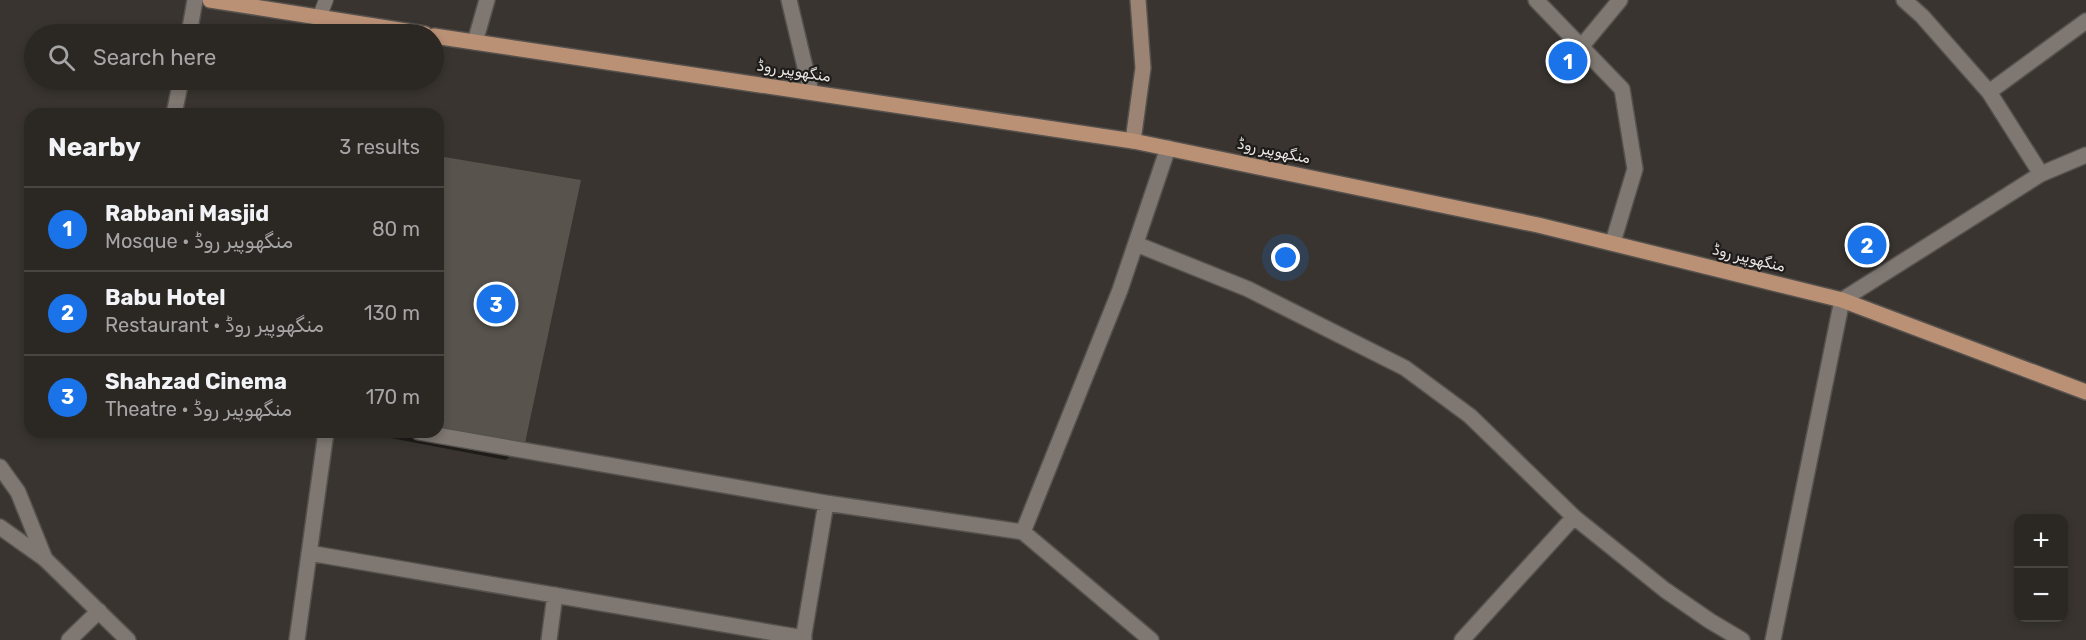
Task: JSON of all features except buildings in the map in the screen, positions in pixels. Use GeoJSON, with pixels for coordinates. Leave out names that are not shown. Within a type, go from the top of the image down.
{"type":"FeatureCollection","features":[{"type":"Feature","properties":{"kind":"main road"},"geometry":{"type":"LineString","coordinates":[[210,0],[249,3],[359,24]]}},
{"type":"Feature","properties":{"kind":"main road"},"geometry":{"type":"LineString","coordinates":[[1132,141],[1143,68],[1138,0]]}},
{"type":"Feature","properties":{"kind":"main road","name":"منگھوپیر روڈ"},"geometry":{"type":"LineString","coordinates":[[444,37],[1132,141],[1538,225],[1842,300],[2086,392]]}},
{"type":"Feature","properties":{"kind":"street"},"geometry":{"type":"LineString","coordinates":[[191,24],[195,0]]}},
{"type":"Feature","properties":{"kind":"street"},"geometry":{"type":"LineString","coordinates":[[475,42],[487,0]]}},
{"type":"Feature","properties":{"kind":"street"},"geometry":{"type":"LineString","coordinates":[[789,0],[811,92]]}},
{"type":"Feature","properties":{"kind":"street"},"geometry":{"type":"LineString","coordinates":[[1536,0],[1622,89],[1635,169],[1613,242]]}},
{"type":"Feature","properties":{"kind":"street"},"geometry":{"type":"LineString","coordinates":[[1581,47],[1620,0]]}},
{"type":"Feature","properties":{"kind":"street"},"geometry":{"type":"LineString","coordinates":[[1904,0],[1922,16],[1989,92],[2041,174]]}},
{"type":"Feature","properties":{"kind":"street"},"geometry":{"type":"LineString","coordinates":[[1989,92],[2086,21]]}},
{"type":"Feature","properties":{"kind":"street"},"geometry":{"type":"LineString","coordinates":[[175,108],[179,90]]}},
{"type":"Feature","properties":{"kind":"street"},"geometry":{"type":"LineString","coordinates":[[1023,532],[1120,290],[1168,148]]}},
{"type":"Feature","properties":{"kind":"street"},"geometry":{"type":"LineString","coordinates":[[1773,640],[1842,300],[2041,174],[2086,155]]}},
{"type":"Feature","properties":{"kind":"street"},"geometry":{"type":"LineString","coordinates":[[1136,244],[1248,289],[1405,368],[1470,416],[1574,516],[1665,590],[1742,640]]}},
{"type":"Feature","properties":{"kind":"street"},"geometry":{"type":"LineString","coordinates":[[444,436],[826,503],[1023,532],[1151,640]]}},
{"type":"Feature","properties":{"kind":"street"},"geometry":{"type":"LineString","coordinates":[[297,640],[325,438]]}},
{"type":"Feature","properties":{"kind":"street"},"geometry":{"type":"LineString","coordinates":[[0,467],[18,492],[45,560]]}},
{"type":"Feature","properties":{"kind":"street"},"geometry":{"type":"LineString","coordinates":[[309,553],[804,639],[826,503]]}},
{"type":"Feature","properties":{"kind":"street"},"geometry":{"type":"LineString","coordinates":[[1462,640],[1574,516]]}},
{"type":"Feature","properties":{"kind":"street"},"geometry":{"type":"LineString","coordinates":[[0,527],[45,560],[128,640]]}},
{"type":"Feature","properties":{"kind":"street"},"geometry":{"type":"LineString","coordinates":[[549,640],[555,595]]}},
{"type":"Feature","properties":{"kind":"street"},"geometry":{"type":"LineString","coordinates":[[69,640],[99,611]]}},
{"type":"Feature","properties":{"kind":"lane"},"geometry":{"type":"LineString","coordinates":[[319,18],[326,0]]}},
{"type":"Feature","properties":{"kind":"place","name":"Rabbani Masjid"},"geometry":{"type":"Point","coordinates":[1568,61]}},
{"type":"Feature","properties":{"kind":"place","name":"Babu Hotel"},"geometry":{"type":"Point","coordinates":[1867,245]}},
{"type":"Feature","properties":{"kind":"place","name":"Shahzad Cinema"},"geometry":{"type":"Point","coordinates":[496,304]}}]}
